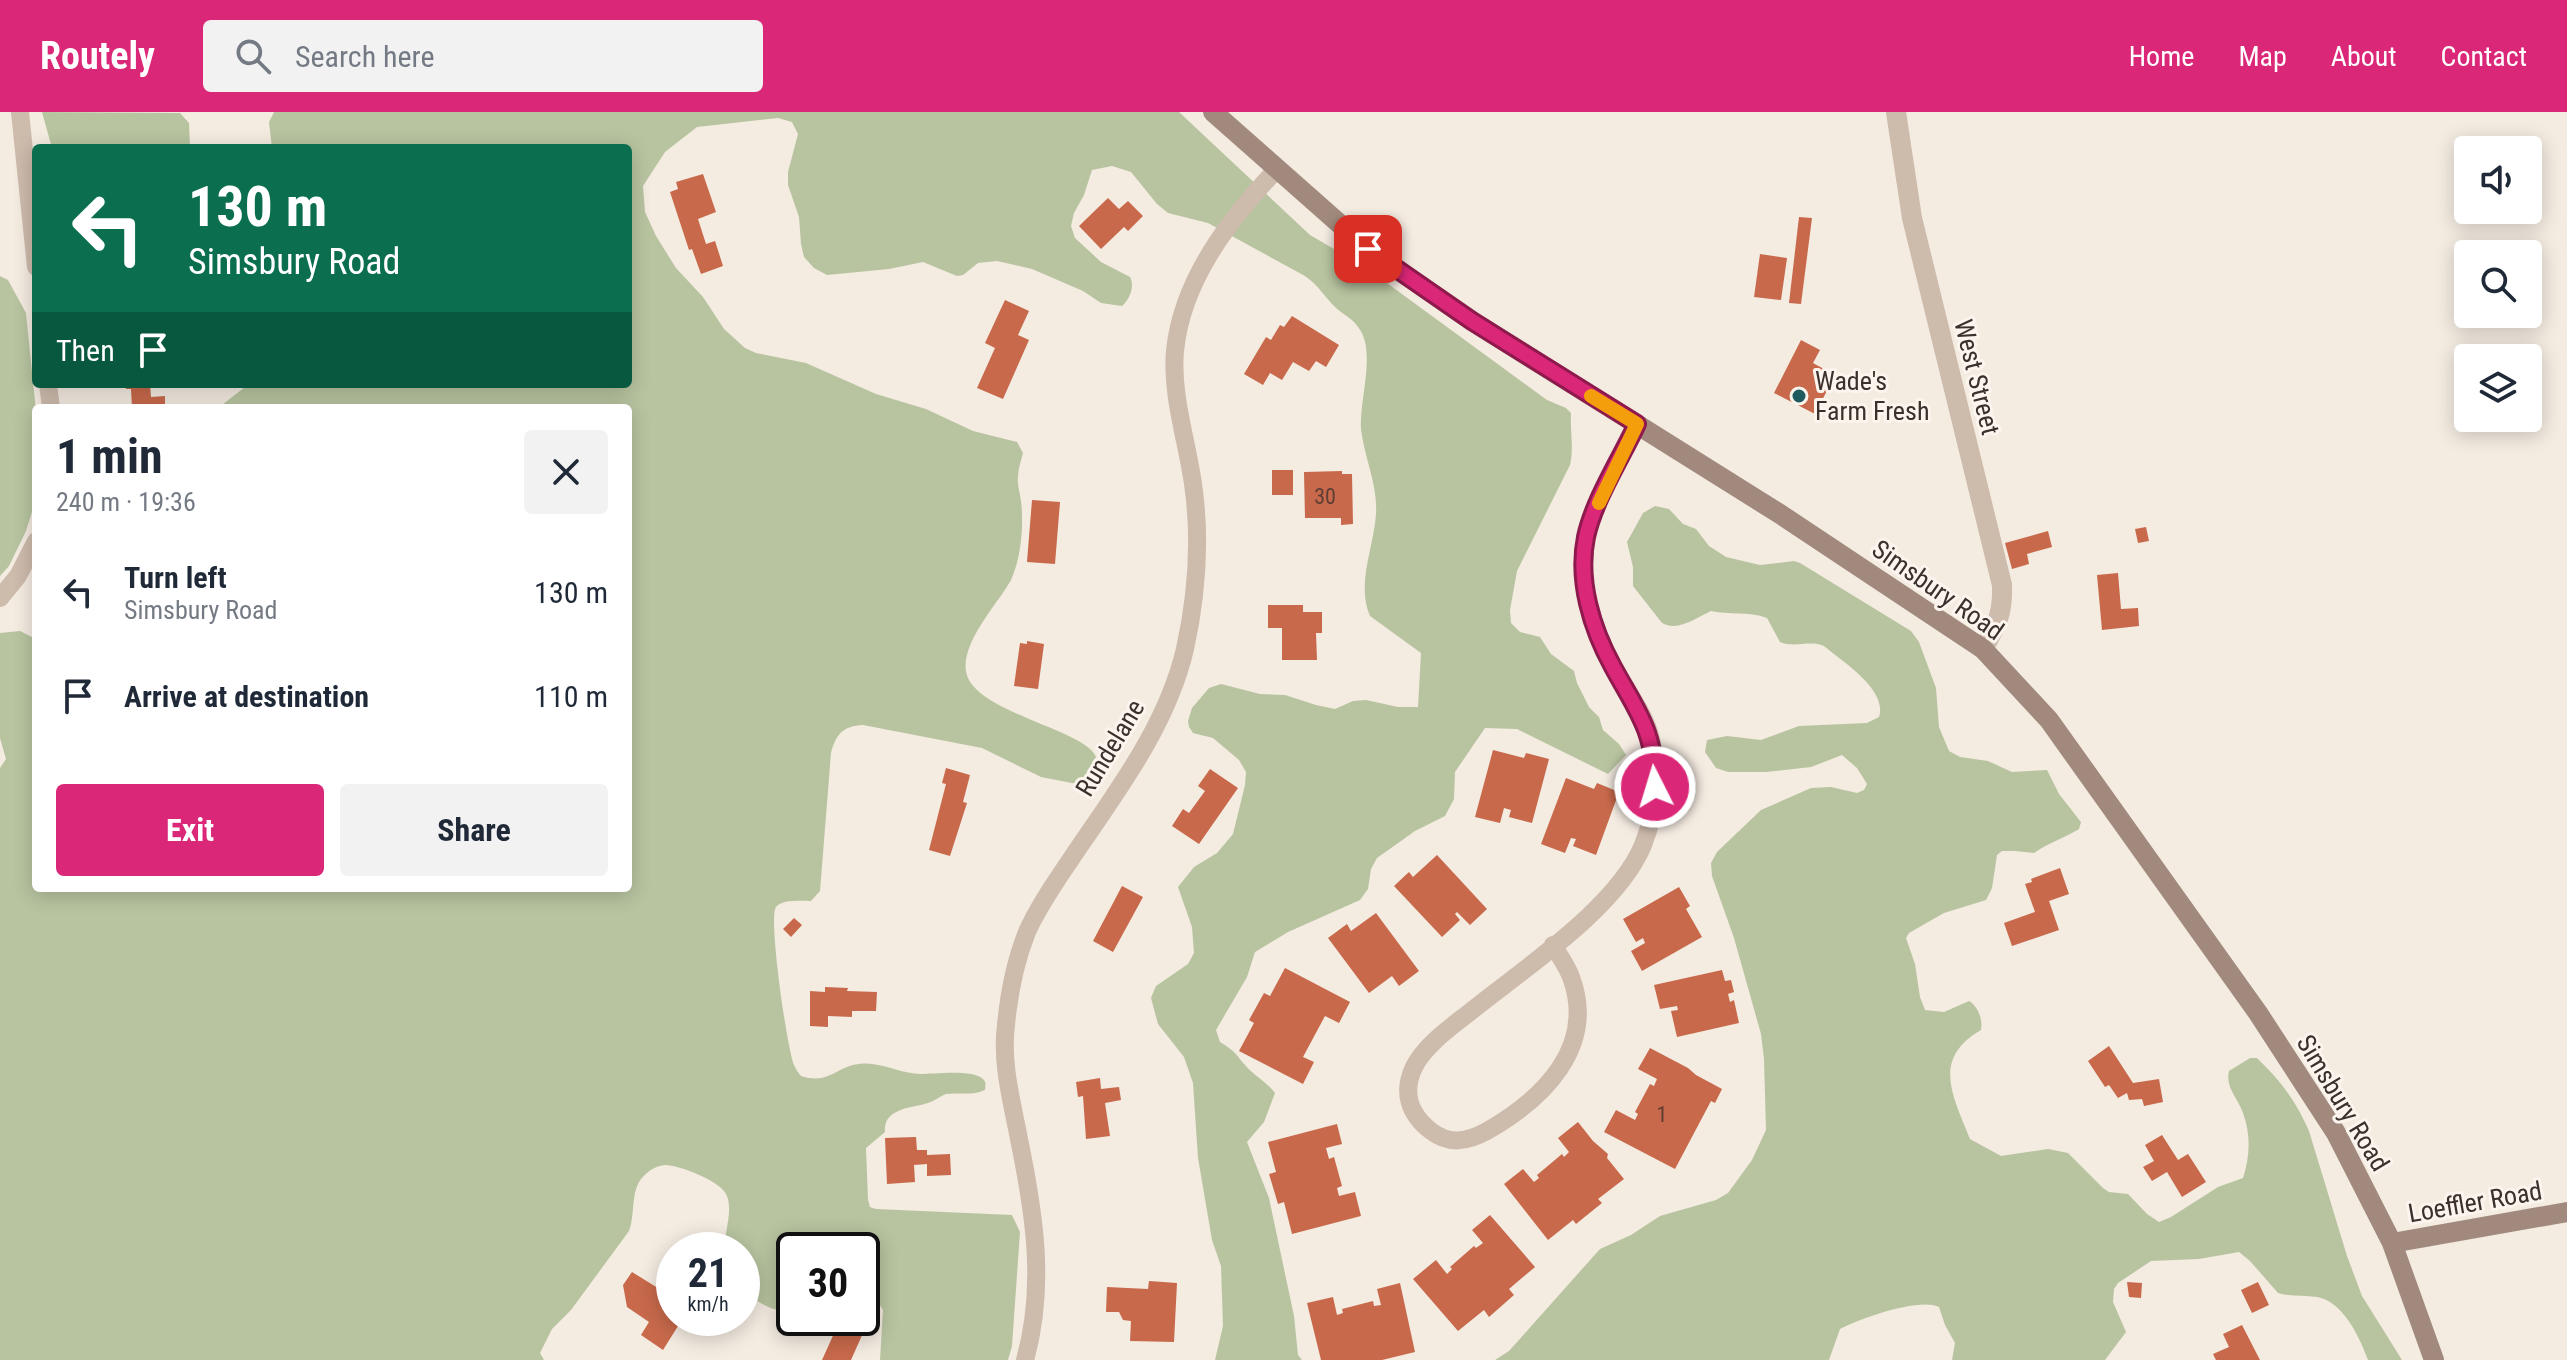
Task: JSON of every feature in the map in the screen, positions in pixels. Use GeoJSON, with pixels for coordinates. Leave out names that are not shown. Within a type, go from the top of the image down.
{"type":"FeatureCollection","features":[{"type":"Feature","properties":{"kind":"main road","name":"Simsbury Road"},"geometry":{"type":"LineString","coordinates":[[1213,112],[1368,249],[1472,321],[1780,514],[1983,649],[2049,720],[2258,1013],[2336,1133],[2392,1243],[2434,1360]]}},
{"type":"Feature","properties":{"kind":"main road","name":"Loeffler Road"},"geometry":{"type":"LineString","coordinates":[[2392,1243],[2567,1212]]}},
{"type":"Feature","properties":{"kind":"street"},"geometry":{"type":"LineString","coordinates":[[20,112],[32,228]]}},
{"type":"Feature","properties":{"kind":"street","name":"West Street"},"geometry":{"type":"LineString","coordinates":[[1896,112],[1912,218],[2002,585],[2003,608],[1983,649]]}},
{"type":"Feature","properties":{"kind":"street","name":"Rundelane"},"geometry":{"type":"LineString","coordinates":[[1025,1360],[1035,1315],[1036,1228],[1005,1065],[1013,975],[1028,930],[1048,893],[1146,744],[1167,703],[1184,651],[1198,561],[1197,509],[1176,384],[1175,353],[1180,326],[1199,273],[1220,237],[1246,202],[1276,170]]}},
{"type":"Feature","properties":{"kind":"street"},"geometry":{"type":"LineString","coordinates":[[1553,945],[1570,973],[1576,997],[1579,1023],[1568,1054],[1540,1090],[1499,1124],[1473,1138],[1452,1141],[1441,1138],[1415,1115],[1409,1104],[1409,1083],[1418,1060],[1461,1020],[1595,909],[1631,866],[1644,840],[1653,801],[1655,767],[1649,732],[1593,623],[1583,561],[1586,535],[1593,514],[1637,424]]}},
{"type":"Feature","properties":{"kind":"street"},"geometry":{"type":"LineString","coordinates":[[0,598],[18,576],[32,549]]}},
{"type":"Feature","properties":{"kind":"green space"},"geometry":{"type":"Polygon","coordinates":[[[42,112],[180,113],[189,123],[190,144],[51,144],[42,112]]]}},
{"type":"Feature","properties":{"kind":"green space"},"geometry":{"type":"Polygon","coordinates":[[[274,112],[1179,112],[1310,235],[1365,267],[1547,400],[1571,413],[1570,465],[1517,571],[1510,610],[1511,623],[1520,632],[1540,637],[1551,654],[1574,671],[1577,683],[1589,707],[1599,717],[1603,730],[1626,755],[1608,774],[1517,729],[1485,728],[1455,772],[1454,799],[1445,816],[1415,831],[1377,858],[1371,869],[1368,889],[1360,900],[1288,932],[1255,952],[1247,977],[1216,1030],[1220,1042],[1275,1093],[1264,1122],[1247,1142],[1269,1198],[1294,1316],[1298,1355],[1302,1360],[1215,1360],[1223,1326],[1221,1266],[1212,1240],[1198,1158],[1193,1083],[1184,1057],[1158,1024],[1151,998],[1156,986],[1188,964],[1194,953],[1192,927],[1178,887],[1194,867],[1217,853],[1233,834],[1245,785],[1246,772],[1239,760],[1213,738],[1193,733],[1189,727],[1192,708],[1209,688],[1221,684],[1260,694],[1285,695],[1335,709],[1353,701],[1366,700],[1398,707],[1418,707],[1421,653],[1370,616],[1366,604],[1365,578],[1375,527],[1376,503],[1361,429],[1367,362],[1364,337],[1356,324],[1305,276],[1208,223],[1168,213],[1131,172],[1112,166],[1092,170],[1071,226],[1075,238],[1101,262],[1130,277],[1131,292],[1122,306],[1101,303],[1083,291],[1032,269],[997,261],[978,263],[957,276],[923,262],[827,275],[814,268],[804,257],[799,217],[788,185],[788,172],[798,134],[792,122],[778,118],[697,127],[665,152],[643,186],[645,212],[656,236],[676,268],[703,297],[724,329],[745,348],[806,363],[876,394],[926,409],[973,431],[1017,442],[1023,453],[1018,480],[1022,520],[1019,552],[1011,580],[972,640],[967,653],[968,678],[978,691],[993,702],[1074,739],[1089,748],[1096,757],[1083,780],[1077,784],[1041,777],[982,748],[863,725],[845,729],[835,741],[831,753],[820,891],[811,901],[779,904],[774,916],[776,957],[787,1035],[794,1065],[801,1076],[826,1077],[851,1066],[867,1064],[921,1074],[971,1074],[985,1082],[985,1090],[980,1092],[946,1094],[931,1102],[900,1110],[889,1118],[885,1132],[866,1148],[868,1200],[870,1207],[876,1209],[1012,1215],[1020,1232],[1012,1346],[1008,1360],[880,1360],[883,1310],[880,1306],[880,1232],[776,1232],[776,1309],[766,1306],[760,1302],[760,1232],[726,1232],[728,1200],[722,1189],[698,1175],[665,1165],[650,1170],[639,1182],[629,1231],[571,1310],[552,1329],[540,1353],[544,1360],[0,1360],[0,768],[6,759],[0,738],[0,633],[20,631],[32,637],[32,892],[632,892],[632,404],[223,404],[244,388],[632,388],[632,144],[272,144],[269,122],[274,112]]]}},
{"type":"Feature","properties":{"kind":"green space"},"geometry":{"type":"Polygon","coordinates":[[[0,276],[8,280],[26,313],[35,404],[32,404],[32,512],[9,566],[0,576],[0,276]]]}},
{"type":"Feature","properties":{"kind":"green space"},"geometry":{"type":"Polygon","coordinates":[[[1655,506],[1669,509],[1683,524],[1696,529],[1709,546],[1726,557],[1760,565],[1800,563],[1911,631],[1919,642],[1936,688],[1939,727],[1949,751],[1960,757],[1988,761],[2012,772],[2047,770],[2059,794],[2081,822],[2079,829],[2034,853],[2002,851],[1997,855],[1992,888],[1986,900],[1944,913],[1909,933],[1906,938],[1925,1010],[1944,1012],[1969,1001],[1980,1018],[1981,1030],[1965,1041],[1951,1066],[1953,1093],[1970,1139],[2001,1156],[2048,1149],[2068,1153],[2103,1188],[2109,1192],[2128,1194],[2159,1222],[2218,1187],[2243,1178],[2248,1154],[2246,1121],[2228,1077],[2229,1071],[2250,1058],[2257,1058],[2287,1092],[2304,1120],[2362,1296],[2402,1360],[2368,1360],[2355,1331],[2335,1305],[2317,1297],[2278,1293],[2239,1252],[2199,1259],[2151,1261],[2118,1283],[2113,1302],[2126,1332],[2105,1360],[1952,1360],[1955,1343],[1939,1307],[1918,1305],[1889,1310],[1840,1329],[1829,1360],[1495,1360],[1509,1351],[1600,1249],[1631,1235],[1660,1216],[1716,1200],[1728,1193],[1752,1160],[1766,1130],[1761,1034],[1734,938],[1712,876],[1711,863],[1717,852],[1761,810],[1811,788],[1831,787],[1857,793],[1864,790],[1867,784],[1857,768],[1842,755],[1811,767],[1766,772],[1728,772],[1716,768],[1705,752],[1707,740],[1727,736],[1761,740],[1799,726],[1867,723],[1879,717],[1880,707],[1871,687],[1842,660],[1819,644],[1780,642],[1767,618],[1711,611],[1681,625],[1662,623],[1633,586],[1633,567],[1627,542],[1643,513],[1655,506]]]}},
{"type":"Feature","properties":{"kind":"building"},"geometry":{"type":"Polygon","coordinates":[[[703,174],[716,212],[698,219],[706,244],[715,241],[723,266],[701,274],[692,249],[689,250],[670,192],[678,189],[676,182],[703,174]]]}},
{"type":"Feature","properties":{"kind":"building"},"geometry":{"type":"Polygon","coordinates":[[[1108,198],[1119,209],[1128,201],[1143,216],[1128,231],[1124,227],[1101,249],[1079,226],[1108,198]]]}},
{"type":"Feature","properties":{"kind":"building"},"geometry":{"type":"Polygon","coordinates":[[[1799,217],[1812,218],[1801,304],[1789,303],[1799,217]]]}},
{"type":"Feature","properties":{"kind":"building"},"geometry":{"type":"Polygon","coordinates":[[[1760,254],[1787,258],[1781,300],[1754,297],[1760,254]]]}},
{"type":"Feature","properties":{"kind":"building"},"geometry":{"type":"Polygon","coordinates":[[[1005,300],[1029,311],[1018,335],[1029,340],[1003,399],[977,388],[995,348],[985,343],[1005,300]]]}},
{"type":"Feature","properties":{"kind":"building"},"geometry":{"type":"Polygon","coordinates":[[[1292,316],[1339,345],[1326,367],[1316,361],[1309,371],[1293,362],[1282,380],[1270,373],[1263,385],[1244,374],[1266,337],[1271,340],[1280,325],[1284,327],[1292,316]]]}},
{"type":"Feature","properties":{"kind":"building"},"geometry":{"type":"Polygon","coordinates":[[[1801,340],[1820,350],[1813,363],[1835,375],[1815,414],[1774,393],[1801,340]]]}},
{"type":"Feature","properties":{"kind":"building"},"geometry":{"type":"Polygon","coordinates":[[[150,388],[151,397],[165,396],[165,404],[132,404],[131,389],[126,389],[150,388]]]}},
{"type":"Feature","properties":{"kind":"building"},"geometry":{"type":"Polygon","coordinates":[[[1272,470],[1293,470],[1293,495],[1272,495],[1272,470]]]}},
{"type":"Feature","properties":{"kind":"building"},"geometry":{"type":"Polygon","coordinates":[[[1342,471],[1342,474],[1352,474],[1353,524],[1341,525],[1341,518],[1305,518],[1304,472],[1342,471]]]}},
{"type":"Feature","properties":{"kind":"building"},"geometry":{"type":"Polygon","coordinates":[[[1032,500],[1060,502],[1055,564],[1027,562],[1032,500]]]}},
{"type":"Feature","properties":{"kind":"building"},"geometry":{"type":"Polygon","coordinates":[[[2146,527],[2149,541],[2138,543],[2135,529],[2146,527]]]}},
{"type":"Feature","properties":{"kind":"building"},"geometry":{"type":"Polygon","coordinates":[[[2048,531],[2052,547],[2027,554],[2029,564],[2012,569],[2005,543],[2048,531]]]}},
{"type":"Feature","properties":{"kind":"building"},"geometry":{"type":"Polygon","coordinates":[[[2118,573],[2121,609],[2138,608],[2139,626],[2102,630],[2097,575],[2118,573]]]}},
{"type":"Feature","properties":{"kind":"building"},"geometry":{"type":"Polygon","coordinates":[[[1268,605],[1303,605],[1303,612],[1322,612],[1322,633],[1316,633],[1317,660],[1282,660],[1282,628],[1268,628],[1268,605]]]}},
{"type":"Feature","properties":{"kind":"building"},"geometry":{"type":"Polygon","coordinates":[[[1027,641],[1044,644],[1038,689],[1014,686],[1020,643],[1027,644],[1027,641]]]}},
{"type":"Feature","properties":{"kind":"building"},"geometry":{"type":"Polygon","coordinates":[[[1493,750],[1524,758],[1526,753],[1549,759],[1532,823],[1509,817],[1511,810],[1504,808],[1500,823],[1475,817],[1493,750]]]}},
{"type":"Feature","properties":{"kind":"building"},"geometry":{"type":"Polygon","coordinates":[[[946,768],[970,775],[963,802],[967,803],[950,856],[929,850],[946,784],[942,783],[946,768]]]}},
{"type":"Feature","properties":{"kind":"building"},"geometry":{"type":"Polygon","coordinates":[[[1210,769],[1238,788],[1199,844],[1172,826],[1183,809],[1189,813],[1205,791],[1198,786],[1210,769]]]}},
{"type":"Feature","properties":{"kind":"building"},"geometry":{"type":"Polygon","coordinates":[[[1566,778],[1594,789],[1597,783],[1619,792],[1596,855],[1573,846],[1576,839],[1571,838],[1565,853],[1541,844],[1566,778]]]}},
{"type":"Feature","properties":{"kind":"building"},"geometry":{"type":"Polygon","coordinates":[[[1437,855],[1487,909],[1470,925],[1457,912],[1455,914],[1460,920],[1442,937],[1394,886],[1409,872],[1413,877],[1437,855]]]}},
{"type":"Feature","properties":{"kind":"building"},"geometry":{"type":"Polygon","coordinates":[[[2060,868],[2069,894],[2049,901],[2059,930],[2012,946],[2004,923],[2035,912],[2025,884],[2060,868]]]}},
{"type":"Feature","properties":{"kind":"building"},"geometry":{"type":"Polygon","coordinates":[[[1122,886],[1143,897],[1113,952],[1093,941],[1122,886]]]}},
{"type":"Feature","properties":{"kind":"building"},"geometry":{"type":"Polygon","coordinates":[[[1679,887],[1690,906],[1686,909],[1702,937],[1642,971],[1631,951],[1645,943],[1643,938],[1636,942],[1623,919],[1679,887]]]}},
{"type":"Feature","properties":{"kind":"building"},"geometry":{"type":"Polygon","coordinates":[[[1376,913],[1419,971],[1399,986],[1392,976],[1369,993],[1328,938],[1347,924],[1351,931],[1376,913]]]}},
{"type":"Feature","properties":{"kind":"building"},"geometry":{"type":"Polygon","coordinates":[[[794,918],[802,925],[791,937],[783,929],[794,918]]]}},
{"type":"Feature","properties":{"kind":"building"},"geometry":{"type":"Polygon","coordinates":[[[1285,968],[1350,1002],[1339,1023],[1325,1016],[1303,1057],[1314,1062],[1303,1084],[1239,1051],[1254,1023],[1249,1020],[1264,993],[1270,996],[1285,968]]]}},
{"type":"Feature","properties":{"kind":"building"},"geometry":{"type":"Polygon","coordinates":[[[1722,970],[1725,981],[1731,980],[1734,992],[1728,994],[1730,1002],[1734,1000],[1739,1023],[1677,1037],[1671,1011],[1678,1010],[1677,1006],[1660,1009],[1654,985],[1722,970]]]}},
{"type":"Feature","properties":{"kind":"building"},"geometry":{"type":"Polygon","coordinates":[[[825,987],[877,992],[876,1011],[852,1011],[852,1017],[828,1016],[828,1027],[810,1026],[810,991],[825,992],[825,987]]]}},
{"type":"Feature","properties":{"kind":"building"},"geometry":{"type":"Polygon","coordinates":[[[2109,1046],[2133,1083],[2159,1079],[2163,1102],[2144,1106],[2142,1099],[2129,1100],[2127,1093],[2118,1098],[2109,1085],[2105,1087],[2088,1061],[2109,1046]]]}},
{"type":"Feature","properties":{"kind":"building"},"geometry":{"type":"Polygon","coordinates":[[[1650,1048],[1722,1089],[1715,1103],[1711,1101],[1675,1169],[1604,1132],[1616,1110],[1635,1120],[1638,1114],[1635,1112],[1650,1084],[1654,1086],[1657,1079],[1638,1069],[1650,1048]]]}},
{"type":"Feature","properties":{"kind":"building"},"geometry":{"type":"Polygon","coordinates":[[[1100,1078],[1101,1089],[1119,1087],[1121,1100],[1105,1103],[1110,1136],[1086,1139],[1083,1096],[1078,1097],[1076,1082],[1100,1078]]]}},
{"type":"Feature","properties":{"kind":"building"},"geometry":{"type":"Polygon","coordinates":[[[1578,1122],[1608,1154],[1607,1158],[1624,1179],[1598,1199],[1602,1203],[1576,1224],[1573,1220],[1548,1240],[1504,1184],[1523,1169],[1534,1182],[1539,1178],[1537,1175],[1562,1154],[1564,1157],[1569,1152],[1558,1138],[1578,1122]]]}},
{"type":"Feature","properties":{"kind":"building"},"geometry":{"type":"Polygon","coordinates":[[[1337,1124],[1342,1144],[1326,1148],[1329,1159],[1334,1157],[1342,1186],[1337,1188],[1339,1196],[1355,1192],[1361,1216],[1292,1234],[1284,1202],[1278,1204],[1269,1174],[1276,1172],[1268,1142],[1337,1124]]]}},
{"type":"Feature","properties":{"kind":"building"},"geometry":{"type":"Polygon","coordinates":[[[2162,1135],[2178,1160],[2188,1154],[2206,1182],[2182,1197],[2167,1172],[2152,1181],[2143,1167],[2154,1161],[2145,1145],[2162,1135]]]}},
{"type":"Feature","properties":{"kind":"building"},"geometry":{"type":"Polygon","coordinates":[[[916,1137],[917,1150],[927,1150],[927,1155],[950,1154],[951,1175],[927,1176],[927,1164],[914,1165],[915,1182],[887,1184],[885,1138],[916,1137]]]}},
{"type":"Feature","properties":{"kind":"building"},"geometry":{"type":"Polygon","coordinates":[[[1490,1215],[1535,1267],[1509,1289],[1514,1295],[1489,1317],[1484,1310],[1458,1331],[1413,1279],[1436,1260],[1447,1274],[1452,1269],[1450,1267],[1474,1246],[1476,1248],[1483,1243],[1472,1230],[1490,1215]]]}},
{"type":"Feature","properties":{"kind":"building"},"geometry":{"type":"Polygon","coordinates":[[[632,1272],[656,1287],[656,1336],[672,1336],[663,1350],[641,1335],[649,1322],[627,1307],[623,1285],[632,1272]]]}},
{"type":"Feature","properties":{"kind":"building"},"geometry":{"type":"Polygon","coordinates":[[[1149,1281],[1177,1283],[1174,1342],[1130,1341],[1131,1321],[1123,1320],[1119,1312],[1106,1312],[1107,1287],[1148,1289],[1149,1281]]]}},
{"type":"Feature","properties":{"kind":"building"},"geometry":{"type":"Polygon","coordinates":[[[2127,1282],[2142,1283],[2141,1298],[2129,1297],[2127,1282]]]}},
{"type":"Feature","properties":{"kind":"building"},"geometry":{"type":"Polygon","coordinates":[[[2258,1282],[2269,1305],[2252,1313],[2241,1290],[2258,1282]]]}},
{"type":"Feature","properties":{"kind":"building"},"geometry":{"type":"Polygon","coordinates":[[[1400,1283],[1415,1352],[1382,1360],[1321,1360],[1307,1303],[1333,1297],[1337,1315],[1343,1313],[1342,1309],[1373,1301],[1374,1306],[1381,1305],[1377,1289],[1400,1283]]]}},
{"type":"Feature","properties":{"kind":"building"},"geometry":{"type":"Polygon","coordinates":[[[2242,1325],[2260,1360],[2216,1360],[2213,1354],[2229,1347],[2223,1334],[2242,1325]]]}},
{"type":"Feature","properties":{"kind":"building"},"geometry":{"type":"Polygon","coordinates":[[[833,1336],[862,1336],[851,1360],[822,1360],[833,1336]]]}},
{"type":"Feature","properties":{"kind":"slow traffic"},"geometry":{"type":"LineString","coordinates":[[1591,396],[1637,424],[1599,503]]}},
{"type":"Feature","properties":{"kind":"place","name":"Wade's Farm Fresh"},"geometry":{"type":"Point","coordinates":[1799,396]}},
{"type":"Feature","properties":{"kind":"route"},"geometry":{"type":"LineString","coordinates":[[1368,249],[1472,321],[1637,424],[1593,514],[1586,535],[1583,561],[1593,623],[1649,732],[1655,787]]}}]}
